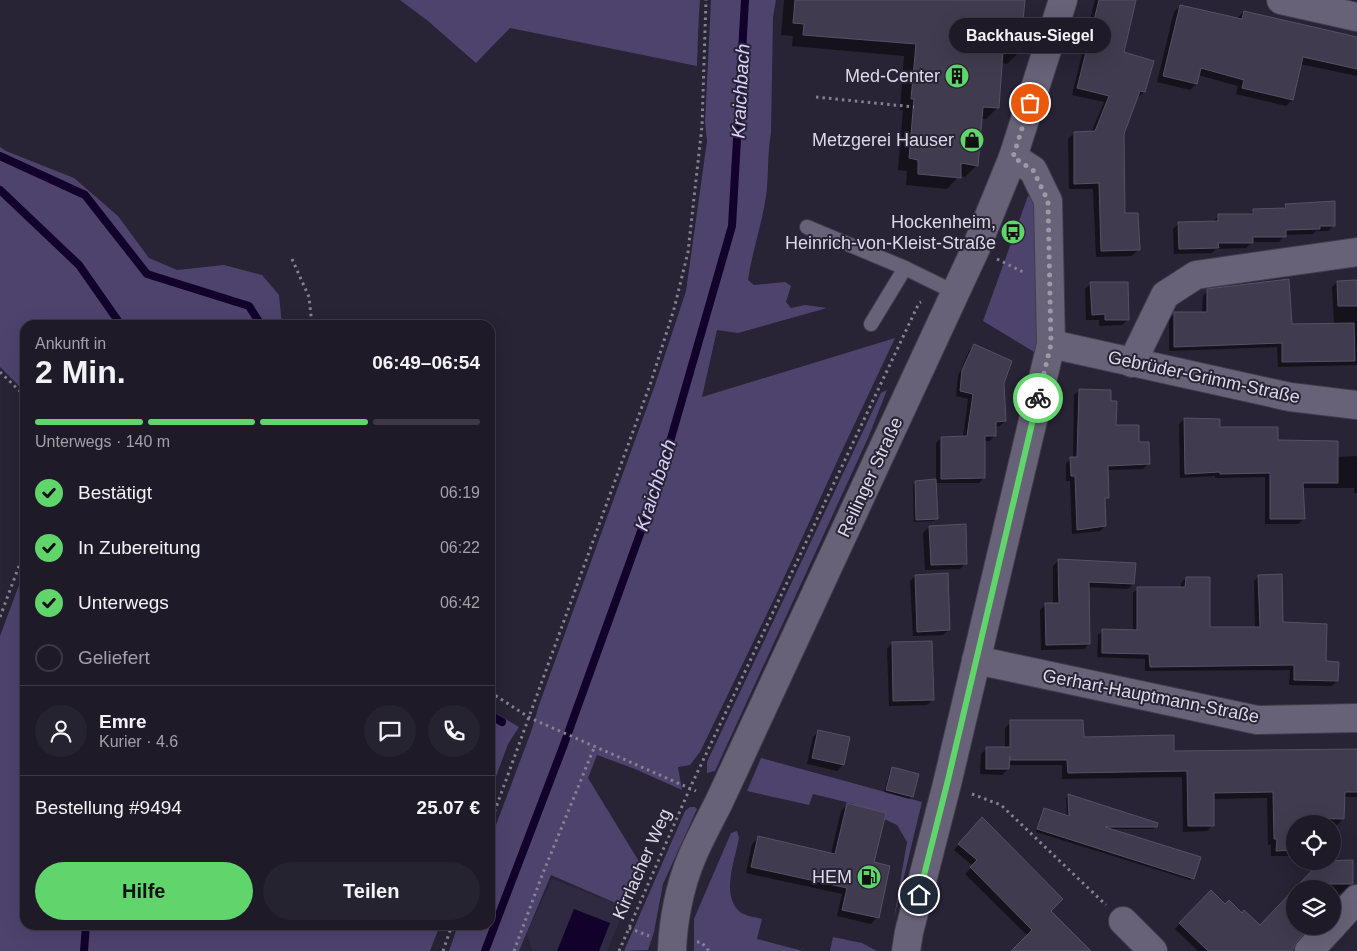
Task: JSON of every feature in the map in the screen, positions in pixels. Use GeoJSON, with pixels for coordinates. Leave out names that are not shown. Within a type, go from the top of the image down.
{"type":"FeatureCollection","features":[{"type":"Feature","properties":{"kind":"street","name":"Reilinger Straße"},"geometry":{"type":"LineString","coordinates":[[672,951],[672,938],[679,899],[691,858],[719,802],[976,248],[1013,157],[1063,0]]}},
{"type":"Feature","properties":{"kind":"street"},"geometry":{"type":"LineString","coordinates":[[1281,0],[1357,17]]}},
{"type":"Feature","properties":{"kind":"street"},"geometry":{"type":"LineString","coordinates":[[906,951],[1051,344],[1048,201],[1033,170],[1013,157]]}},
{"type":"Feature","properties":{"kind":"street"},"geometry":{"type":"LineString","coordinates":[[1132,363],[1165,296],[1196,275],[1357,252]]}},
{"type":"Feature","properties":{"kind":"street","name":"Gebrüder-Grimm-Straße"},"geometry":{"type":"LineString","coordinates":[[1051,344],[1290,397],[1357,405]]}},
{"type":"Feature","properties":{"kind":"street","name":"Gerhart-Hauptmann-Straße"},"geometry":{"type":"LineString","coordinates":[[976,660],[1257,720],[1357,718]]}},
{"type":"Feature","properties":{"kind":"street"},"geometry":{"type":"LineString","coordinates":[[1341,916],[1357,899]]}},
{"type":"Feature","properties":{"kind":"street"},"geometry":{"type":"LineString","coordinates":[[1123,921],[1153,951]]}},
{"type":"Feature","properties":{"kind":"street"},"geometry":{"type":"LineString","coordinates":[[1309,951],[1324,935]]}},
{"type":"Feature","properties":{"kind":"lane"},"geometry":{"type":"LineString","coordinates":[[807,227],[905,268],[956,293]]}},
{"type":"Feature","properties":{"kind":"lane"},"geometry":{"type":"LineString","coordinates":[[871,324],[905,268]]}},
{"type":"Feature","properties":{"kind":"path"},"geometry":{"type":"LineString","coordinates":[[495,811],[651,382],[674,309],[688,252],[702,126],[706,0]]}},
{"type":"Feature","properties":{"kind":"path"},"geometry":{"type":"LineString","coordinates":[[816,97],[914,107]]}},
{"type":"Feature","properties":{"kind":"path"},"geometry":{"type":"LineString","coordinates":[[976,248],[1050,286]]}},
{"type":"Feature","properties":{"kind":"path"},"geometry":{"type":"LineString","coordinates":[[292,259],[309,297],[311,320]]}},
{"type":"Feature","properties":{"kind":"path","name":"Kirrlacher Weg"},"geometry":{"type":"LineString","coordinates":[[619,951],[690,788],[919,303],[956,293]]}},
{"type":"Feature","properties":{"kind":"path"},"geometry":{"type":"LineString","coordinates":[[0,372],[20,391]]}},
{"type":"Feature","properties":{"kind":"path"},"geometry":{"type":"LineString","coordinates":[[0,617],[20,563]]}},
{"type":"Feature","properties":{"kind":"path"},"geometry":{"type":"LineString","coordinates":[[495,695],[530,718],[594,748],[690,788]]}},
{"type":"Feature","properties":{"kind":"path"},"geometry":{"type":"LineString","coordinates":[[514,951],[541,878],[594,748]]}},
{"type":"Feature","properties":{"kind":"path"},"geometry":{"type":"LineString","coordinates":[[947,784],[1001,805],[1123,921]]}},
{"type":"Feature","properties":{"kind":"path"},"geometry":{"type":"LineString","coordinates":[[443,951],[450,930]]}},
{"type":"Feature","properties":{"kind":"shaded area"},"geometry":{"type":"Polygon","coordinates":[[[400,0],[700,0],[697,66],[510,28],[476,63],[428,21],[400,0]]]}},
{"type":"Feature","properties":{"kind":"shaded area"},"geometry":{"type":"Polygon","coordinates":[[[711,0],[776,0],[773,17],[771,133],[767,188],[748,280],[754,285],[785,282],[791,286],[786,302],[791,308],[805,305],[827,308],[738,333],[717,330],[702,397],[895,338],[776,595],[700,752],[690,765],[678,767],[682,790],[635,769],[597,755],[588,778],[643,868],[625,907],[551,875],[519,951],[449,951],[456,930],[495,930],[495,828],[655,385],[686,291],[707,141],[705,122],[711,0]]]}},
{"type":"Feature","properties":{"kind":"shaded area"},"geometry":{"type":"Polygon","coordinates":[[[0,147],[74,178],[118,216],[149,258],[177,270],[224,265],[262,275],[279,295],[282,320],[20,320],[20,387],[0,367],[0,147]]]}},
{"type":"Feature","properties":{"kind":"shaded area"},"geometry":{"type":"Polygon","coordinates":[[[1028,196],[1035,201],[1039,355],[983,321],[1028,196]]]}},
{"type":"Feature","properties":{"kind":"shaded area"},"geometry":{"type":"Polygon","coordinates":[[[887,390],[868,438],[715,771],[707,773],[707,762],[881,393],[887,390]]]}},
{"type":"Feature","properties":{"kind":"shaded area"},"geometry":{"type":"Polygon","coordinates":[[[20,582],[20,930],[438,930],[430,951],[0,951],[0,636],[20,582]]]}},
{"type":"Feature","properties":{"kind":"shaded area"},"geometry":{"type":"Polygon","coordinates":[[[495,713],[519,727],[508,744],[495,779],[495,713]]]}},
{"type":"Feature","properties":{"kind":"shaded area"},"geometry":{"type":"Polygon","coordinates":[[[761,758],[922,802],[894,918],[907,842],[897,825],[884,819],[853,811],[854,804],[813,794],[809,805],[747,791],[761,758]]]}},
{"type":"Feature","properties":{"kind":"shaded area"},"geometry":{"type":"Polygon","coordinates":[[[690,807],[697,809],[663,884],[654,932],[648,950],[624,951],[685,811],[690,807]]]}},
{"type":"Feature","properties":{"kind":"shaded area"},"geometry":{"type":"Polygon","coordinates":[[[737,831],[739,838],[732,866],[730,886],[734,904],[744,914],[762,919],[757,939],[803,951],[694,951],[694,919],[731,833],[737,831]]]}},
{"type":"Feature","properties":{"kind":"shaded area"},"geometry":{"type":"Polygon","coordinates":[[[552,879],[625,907],[607,951],[532,951],[527,933],[552,879]]]}},
{"type":"Feature","properties":{"kind":"shaded area"},"geometry":{"type":"Polygon","coordinates":[[[574,909],[610,923],[599,951],[557,951],[574,909]]]}},
{"type":"Feature","properties":{"kind":"shaded area"},"geometry":{"type":"Polygon","coordinates":[[[833,937],[862,943],[877,951],[830,951],[833,937]]]}},
{"type":"Feature","properties":{"kind":"building","name":"Med-Center"},"geometry":{"type":"Polygon","coordinates":[[[795,0],[1025,0],[1020,52],[1003,51],[999,108],[983,107],[978,166],[961,163],[961,178],[918,174],[918,160],[909,158],[914,99],[911,99],[916,44],[803,35],[804,24],[793,23],[795,0]]]}},
{"type":"Feature","properties":{"kind":"building"},"geometry":{"type":"Polygon","coordinates":[[[1099,0],[1136,0],[1124,52],[1154,61],[1145,92],[1140,91],[1124,134],[1125,213],[1138,213],[1140,250],[1101,251],[1099,183],[1074,184],[1074,132],[1095,131],[1109,96],[1077,88],[1099,0]]]}},
{"type":"Feature","properties":{"kind":"building"},"geometry":{"type":"Polygon","coordinates":[[[1180,5],[1242,19],[1244,11],[1357,37],[1357,69],[1303,57],[1293,100],[1242,88],[1244,80],[1201,68],[1197,84],[1163,76],[1180,5]]]}},
{"type":"Feature","properties":{"kind":"building"},"geometry":{"type":"Polygon","coordinates":[[[1335,201],[1335,226],[1320,226],[1320,229],[1286,230],[1286,237],[1253,237],[1253,243],[1218,243],[1219,248],[1179,249],[1178,222],[1218,221],[1218,214],[1253,214],[1253,209],[1286,208],[1285,204],[1335,201]]]}},
{"type":"Feature","properties":{"kind":"building"},"geometry":{"type":"Polygon","coordinates":[[[1289,279],[1292,324],[1354,323],[1355,361],[1282,362],[1282,343],[1174,347],[1174,312],[1207,312],[1207,289],[1289,279]]]}},
{"type":"Feature","properties":{"kind":"building"},"geometry":{"type":"Polygon","coordinates":[[[1357,280],[1357,306],[1338,306],[1337,281],[1357,280]]]}},
{"type":"Feature","properties":{"kind":"building"},"geometry":{"type":"Polygon","coordinates":[[[1090,282],[1128,282],[1129,320],[1105,320],[1105,314],[1092,315],[1090,282]]]}},
{"type":"Feature","properties":{"kind":"building"},"geometry":{"type":"Polygon","coordinates":[[[974,344],[1012,361],[1004,383],[1006,421],[996,422],[996,436],[985,436],[985,478],[941,479],[941,437],[967,436],[973,394],[960,391],[962,370],[974,344]]]}},
{"type":"Feature","properties":{"kind":"building"},"geometry":{"type":"Polygon","coordinates":[[[1079,389],[1111,390],[1111,401],[1117,401],[1116,425],[1139,425],[1139,442],[1149,442],[1150,464],[1108,466],[1109,498],[1105,498],[1106,526],[1077,530],[1075,476],[1071,476],[1070,457],[1077,457],[1079,389]]]}},
{"type":"Feature","properties":{"kind":"building"},"geometry":{"type":"Polygon","coordinates":[[[1184,418],[1220,419],[1220,427],[1278,427],[1278,440],[1338,441],[1338,483],[1303,483],[1305,519],[1270,519],[1270,473],[1220,474],[1220,472],[1185,474],[1184,418]]]}},
{"type":"Feature","properties":{"kind":"building"},"geometry":{"type":"Polygon","coordinates":[[[936,479],[938,519],[916,520],[915,481],[936,479]]]}},
{"type":"Feature","properties":{"kind":"building"},"geometry":{"type":"Polygon","coordinates":[[[966,524],[967,564],[931,565],[929,526],[966,524]]]}},
{"type":"Feature","properties":{"kind":"building"},"geometry":{"type":"Polygon","coordinates":[[[1058,559],[1136,563],[1134,584],[1089,582],[1090,644],[1046,645],[1045,603],[1059,603],[1058,559]]]}},
{"type":"Feature","properties":{"kind":"building"},"geometry":{"type":"Polygon","coordinates":[[[948,573],[950,630],[917,632],[915,575],[948,573]]]}},
{"type":"Feature","properties":{"kind":"building"},"geometry":{"type":"Polygon","coordinates":[[[1282,574],[1283,622],[1327,624],[1326,661],[1339,662],[1338,681],[1294,680],[1294,665],[1150,667],[1149,654],[1102,653],[1102,629],[1137,630],[1137,587],[1185,587],[1186,577],[1210,577],[1210,627],[1260,627],[1258,575],[1282,574]]]}},
{"type":"Feature","properties":{"kind":"building"},"geometry":{"type":"Polygon","coordinates":[[[932,641],[934,700],[893,701],[892,642],[932,641]]]}},
{"type":"Feature","properties":{"kind":"building"},"geometry":{"type":"Polygon","coordinates":[[[1010,720],[1083,720],[1084,737],[1174,735],[1174,751],[1357,749],[1357,792],[1345,792],[1344,819],[1341,819],[1341,815],[1286,815],[1286,850],[1276,851],[1277,839],[1274,839],[1273,792],[1214,793],[1214,826],[1188,826],[1187,771],[1068,773],[1067,760],[1010,760],[1010,756],[1009,769],[986,769],[986,747],[1010,747],[1010,720]]]}},
{"type":"Feature","properties":{"kind":"building"},"geometry":{"type":"Polygon","coordinates":[[[818,730],[850,737],[844,765],[812,758],[818,730]]]}},
{"type":"Feature","properties":{"kind":"building"},"geometry":{"type":"Polygon","coordinates":[[[892,767],[919,774],[913,797],[886,790],[892,767]]]}},
{"type":"Feature","properties":{"kind":"building"},"geometry":{"type":"Polygon","coordinates":[[[1068,794],[1158,823],[1157,827],[1105,827],[1201,857],[1194,879],[1037,829],[1044,808],[1069,816],[1068,794]]]}},
{"type":"Feature","properties":{"kind":"building"},"geometry":{"type":"Polygon","coordinates":[[[847,803],[886,813],[874,862],[890,866],[879,918],[842,910],[847,888],[751,867],[758,836],[835,854],[847,803]]]}},
{"type":"Feature","properties":{"kind":"building"},"geometry":{"type":"Polygon","coordinates":[[[982,817],[1063,899],[1051,911],[1091,951],[1011,951],[1032,930],[970,867],[977,860],[958,844],[982,817]]]}},
{"type":"Feature","properties":{"kind":"building"},"geometry":{"type":"Polygon","coordinates":[[[1341,860],[1353,860],[1353,884],[1341,884],[1341,880],[1303,880],[1312,870],[1341,870],[1341,860]]]}},
{"type":"Feature","properties":{"kind":"building"},"geometry":{"type":"Polygon","coordinates":[[[1211,890],[1225,904],[1229,900],[1242,913],[1244,910],[1260,925],[1286,898],[1286,935],[1303,935],[1292,951],[1208,951],[1179,923],[1211,890]]]}},
{"type":"Feature","properties":{"kind":"waterway","name":"Kraichbach"},"geometry":{"type":"LineString","coordinates":[[495,925],[563,747],[657,487],[732,226],[745,0]]}},
{"type":"Feature","properties":{"kind":"waterway"},"geometry":{"type":"LineString","coordinates":[[0,156],[85,195],[147,274],[249,306],[258,320]]}},
{"type":"Feature","properties":{"kind":"waterway"},"geometry":{"type":"LineString","coordinates":[[0,190],[79,265],[118,320]]}},
{"type":"Feature","properties":{"kind":"waterway"},"geometry":{"type":"LineString","coordinates":[[495,718],[502,722]]}},
{"type":"Feature","properties":{"kind":"waterway"},"geometry":{"type":"LineString","coordinates":[[84,951],[86,930]]}},
{"type":"Feature","properties":{"kind":"waterway","name":"Kraichbach"},"geometry":{"type":"LineString","coordinates":[[485,951],[493,930]]}},
{"type":"Feature","properties":{"kind":"way so far"},"geometry":{"type":"LineString","coordinates":[[1030,103],[1013,157],[1033,170],[1048,201],[1051,344],[1038,398]]}},
{"type":"Feature","properties":{"kind":"place","name":"Med-Center"},"geometry":{"type":"Point","coordinates":[957,76]}},
{"type":"Feature","properties":{"kind":"place","name":"Backhaus-Siegel"},"geometry":{"type":"Point","coordinates":[1030,103]}},
{"type":"Feature","properties":{"kind":"place","name":"Metzgerei Hauser"},"geometry":{"type":"Point","coordinates":[972,140]}},
{"type":"Feature","properties":{"kind":"place","name":"Hockenheim, Heinrich-von-Kleist-Straße"},"geometry":{"type":"Point","coordinates":[1013,232]}},
{"type":"Feature","properties":{"kind":"place","name":"HEM"},"geometry":{"type":"Point","coordinates":[869,877]}},
{"type":"Feature","properties":{"kind":"route"},"geometry":{"type":"LineString","coordinates":[[919,895],[1038,398]]}}]}
